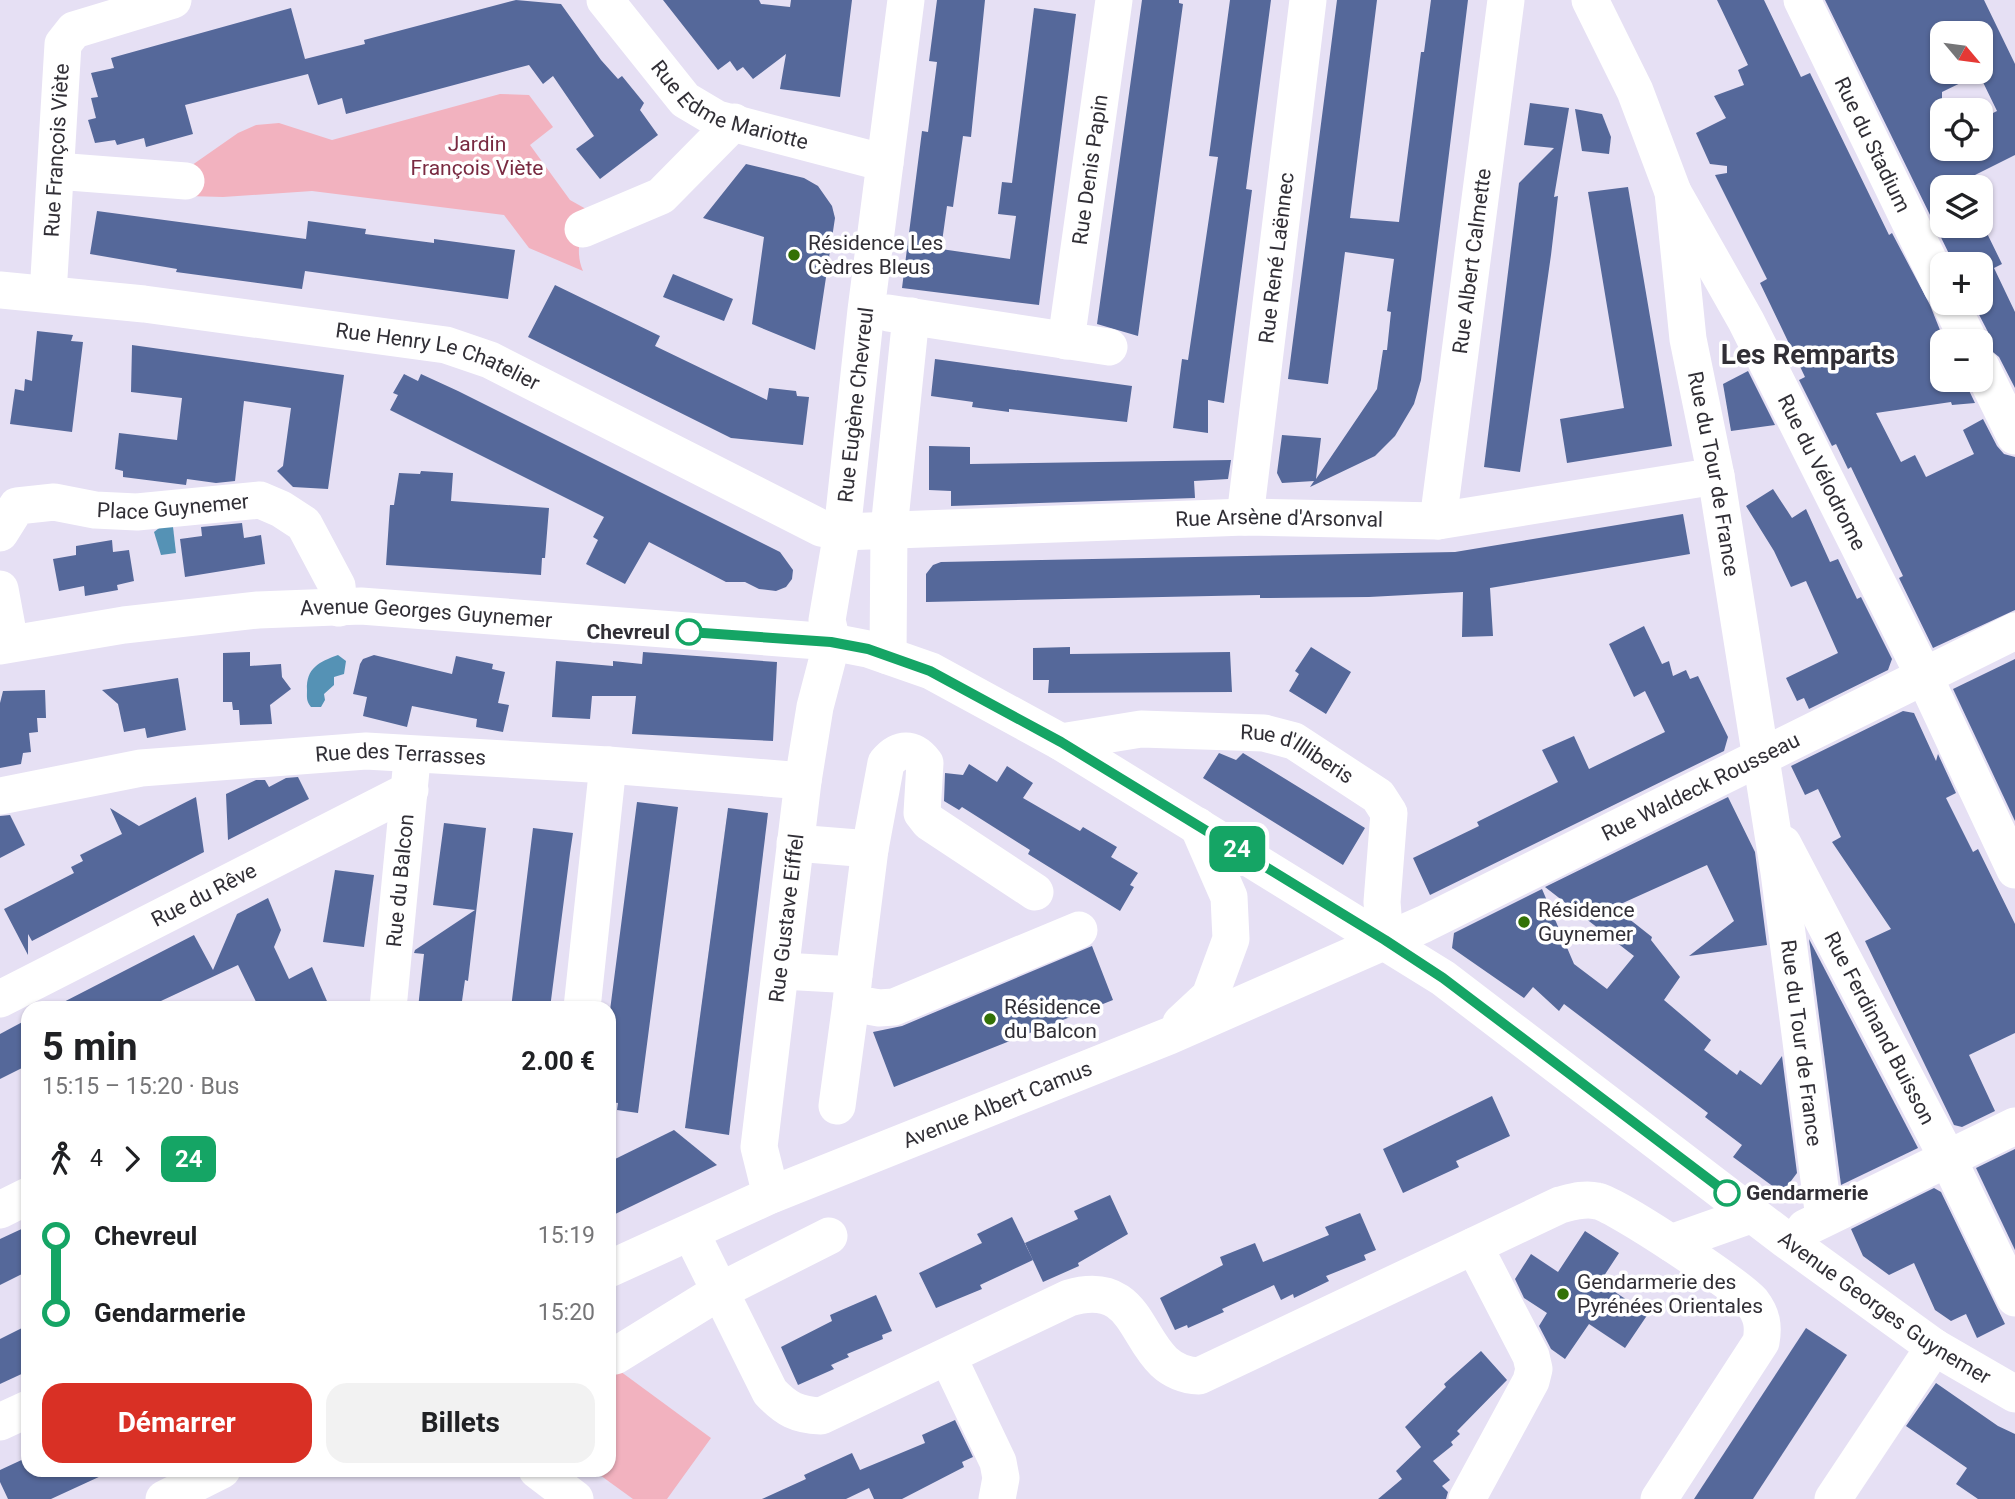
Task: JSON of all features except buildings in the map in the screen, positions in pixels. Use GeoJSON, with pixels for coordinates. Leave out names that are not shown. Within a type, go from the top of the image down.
{"type":"FeatureCollection","features":[{"type":"Feature","properties":{"kind":"street","name":"Rue François Viète"},"geometry":{"type":"LineString","coordinates":[[48,294],[63,44],[74,30],[173,0]]}},
{"type":"Feature","properties":{"kind":"street","name":"Rue Edme Mariotte"},"geometry":{"type":"LineString","coordinates":[[605,0],[685,100],[717,119],[885,163]]}},
{"type":"Feature","properties":{"kind":"street","name":"Rue Eugène Chevreul"},"geometry":{"type":"LineString","coordinates":[[831,642],[827,620],[842,532],[866,310],[906,0]]}},
{"type":"Feature","properties":{"kind":"street","name":"Rue Denis Papin"},"geometry":{"type":"LineString","coordinates":[[1066,341],[1114,0]]}},
{"type":"Feature","properties":{"kind":"street","name":"Rue René Laënnec"},"geometry":{"type":"LineString","coordinates":[[1245,517],[1308,0]]}},
{"type":"Feature","properties":{"kind":"street","name":"Rue Albert Calmette"},"geometry":{"type":"LineString","coordinates":[[1438,521],[1506,0]]}},
{"type":"Feature","properties":{"kind":"street","name":"Rue du Vélodrome"},"geometry":{"type":"LineString","coordinates":[[1590,0],[1635,91],[1673,192],[1737,305],[1924,676],[2015,870]]}},
{"type":"Feature","properties":{"kind":"street","name":"Rue du Stadium"},"geometry":{"type":"LineString","coordinates":[[1802,0],[1930,263]]}},
{"type":"Feature","properties":{"kind":"street"},"geometry":{"type":"LineString","coordinates":[[583,229],[661,196],[734,122]]}},
{"type":"Feature","properties":{"kind":"street"},"geometry":{"type":"LineString","coordinates":[[56,171],[186,181]]}},
{"type":"Feature","properties":{"kind":"street","name":"Rue du Tour de France"},"geometry":{"type":"LineString","coordinates":[[1673,192],[1685,316],[1716,476],[1759,756]]}},
{"type":"Feature","properties":{"kind":"street","name":"Rue Henry Le Chatelier"},"geometry":{"type":"LineString","coordinates":[[0,290],[446,345],[490,360],[821,528],[842,532]]}},
{"type":"Feature","properties":{"kind":"street"},"geometry":{"type":"LineString","coordinates":[[1685,316],[1737,305]]}},
{"type":"Feature","properties":{"kind":"street"},"geometry":{"type":"LineString","coordinates":[[866,310],[1108,347]]}},
{"type":"Feature","properties":{"kind":"street"},"geometry":{"type":"LineString","coordinates":[[888,656],[889,529],[911,316]]}},
{"type":"Feature","properties":{"kind":"street"},"geometry":{"type":"LineString","coordinates":[[1993,391],[2015,436]]}},
{"type":"Feature","properties":{"kind":"street","name":"Rue Arsène d'Arsonval"},"geometry":{"type":"LineString","coordinates":[[842,532],[1245,517],[1438,521],[1716,476]]}},
{"type":"Feature","properties":{"kind":"street","name":"Place Guynemer"},"geometry":{"type":"LineString","coordinates":[[0,533],[17,506],[54,502],[94,510],[137,512],[260,500],[281,509],[304,524],[337,586],[339,608]]}},
{"type":"Feature","properties":{"kind":"street"},"geometry":{"type":"LineString","coordinates":[[0,589],[5,645]]}},
{"type":"Feature","properties":{"kind":"street","name":"Avenue Georges Guynemer"},"geometry":{"type":"LineString","coordinates":[[5,645],[124,625],[258,610],[361,606],[831,642],[868,649],[930,671],[1061,742],[1443,978],[1786,1240],[1934,1347],[2015,1394]]}},
{"type":"Feature","properties":{"kind":"street","name":"Rue Waldeck Rousseau"},"geometry":{"type":"LineString","coordinates":[[1385,940],[1424,924],[2015,631]]}},
{"type":"Feature","properties":{"kind":"street","name":"Rue Gustave Eiffel"},"geometry":{"type":"LineString","coordinates":[[771,1195],[760,1147],[803,781],[815,707],[831,642]]}},
{"type":"Feature","properties":{"kind":"street","name":"Rue d'Illiberis"},"geometry":{"type":"LineString","coordinates":[[1061,742],[1141,729],[1264,733],[1294,741],[1378,796],[1388,813],[1382,902],[1385,940]]}},
{"type":"Feature","properties":{"kind":"street"},"geometry":{"type":"LineString","coordinates":[[837,1106],[870,849],[886,763],[893,754],[904,750],[917,753],[925,763],[922,813],[929,821],[1035,892]]}},
{"type":"Feature","properties":{"kind":"street","name":"Rue des Terrasses"},"geometry":{"type":"LineString","coordinates":[[0,796],[141,768],[366,751],[411,773],[608,765],[803,781]]}},
{"type":"Feature","properties":{"kind":"street","name":"Rue Ferdinand Buisson"},"geometry":{"type":"LineString","coordinates":[[1759,756],[1771,826],[1948,1159],[2015,1298]]}},
{"type":"Feature","properties":{"kind":"street"},"geometry":{"type":"LineString","coordinates":[[583,1001],[608,765]]}},
{"type":"Feature","properties":{"kind":"street","name":"Rue du Rêve"},"geometry":{"type":"LineString","coordinates":[[0,999],[411,773]]}},
{"type":"Feature","properties":{"kind":"street","name":"Rue du Balcon"},"geometry":{"type":"LineString","coordinates":[[389,1001],[411,773]]}},
{"type":"Feature","properties":{"kind":"street"},"geometry":{"type":"LineString","coordinates":[[1169,1036],[1210,996],[1231,939],[1228,897],[1198,826]]}},
{"type":"Feature","properties":{"kind":"street","name":"Rue du Tour de France"},"geometry":{"type":"LineString","coordinates":[[1771,826],[1824,1217]]}},
{"type":"Feature","properties":{"kind":"street"},"geometry":{"type":"LineString","coordinates":[[795,843],[870,849]]}},
{"type":"Feature","properties":{"kind":"street"},"geometry":{"type":"LineString","coordinates":[[782,971],[853,989],[879,1009],[894,1007],[1079,930]]}},
{"type":"Feature","properties":{"kind":"street","name":"Avenue Albert Camus"},"geometry":{"type":"LineString","coordinates":[[616,1266],[771,1195],[1169,1036],[1385,940]]}},
{"type":"Feature","properties":{"kind":"street"},"geometry":{"type":"LineString","coordinates":[[1786,1240],[1824,1217],[2015,1126]]}},
{"type":"Feature","properties":{"kind":"street"},"geometry":{"type":"LineString","coordinates":[[0,1210],[21,1200]]}},
{"type":"Feature","properties":{"kind":"street"},"geometry":{"type":"LineString","coordinates":[[691,1233],[722,1290],[770,1392],[783,1406],[799,1415],[821,1416],[1069,1298],[1089,1292],[1109,1295],[1125,1305],[1165,1365],[1185,1375],[1199,1376],[1560,1205],[1579,1200],[1599,1201],[1671,1243],[1750,1300],[1764,1327],[1761,1342],[1659,1499]]}},
{"type":"Feature","properties":{"kind":"street"},"geometry":{"type":"LineString","coordinates":[[1671,1243],[1753,1214]]}},
{"type":"Feature","properties":{"kind":"street"},"geometry":{"type":"LineString","coordinates":[[616,1355],[722,1290],[829,1236]]}},
{"type":"Feature","properties":{"kind":"street"},"geometry":{"type":"LineString","coordinates":[[1467,1499],[1531,1381],[1534,1369],[1531,1356],[1474,1247]]}},
{"type":"Feature","properties":{"kind":"street"},"geometry":{"type":"LineString","coordinates":[[1833,1499],[1934,1347]]}},
{"type":"Feature","properties":{"kind":"street"},"geometry":{"type":"LineString","coordinates":[[948,1357],[998,1462],[1001,1478],[997,1499]]}},
{"type":"Feature","properties":{"kind":"street"},"geometry":{"type":"LineString","coordinates":[[0,1422],[21,1412]]}},
{"type":"Feature","properties":{"kind":"street"},"geometry":{"type":"LineString","coordinates":[[164,1499],[208,1477]]}},
{"type":"Feature","properties":{"kind":"street"},"geometry":{"type":"LineString","coordinates":[[546,1477],[575,1499]]}},
{"type":"Feature","properties":{"kind":"green space","name":"Jardin François Viète"},"geometry":{"type":"Polygon","coordinates":[[[500,94],[529,95],[553,127],[530,145],[570,200],[586,209],[579,248],[583,271],[529,248],[504,215],[312,191],[223,197],[188,196],[185,170],[238,133],[256,125],[279,123],[332,140],[500,94]]]}},
{"type":"Feature","properties":{"kind":"green space"},"geometry":{"type":"Polygon","coordinates":[[[616,1368],[711,1438],[667,1499],[633,1499],[603,1477],[616,1477],[616,1368]]]}},
{"type":"Feature","properties":{"kind":"water"},"geometry":{"type":"Polygon","coordinates":[[[172,518],[176,553],[161,555],[154,532],[172,518]]]}},
{"type":"Feature","properties":{"kind":"water"},"geometry":{"type":"Polygon","coordinates":[[[338,655],[346,661],[344,674],[334,677],[334,685],[324,694],[325,700],[321,707],[311,707],[307,682],[311,671],[320,663],[338,655]]]}},
{"type":"Feature","properties":{"kind":"bus line","name":"24"},"geometry":{"type":"LineString","coordinates":[[689,632],[831,642],[868,649],[930,671],[1061,742],[1385,940],[1443,978],[1727,1193]]}},
{"type":"Feature","properties":{"kind":"place","name":"Résidence Les Cèdres Bleus"},"geometry":{"type":"Point","coordinates":[794,255]}},
{"type":"Feature","properties":{"kind":"place","name":"Chevreul"},"geometry":{"type":"Point","coordinates":[689,632]}},
{"type":"Feature","properties":{"kind":"place","name":"Résidence Guynemer"},"geometry":{"type":"Point","coordinates":[1524,922]}},
{"type":"Feature","properties":{"kind":"place","name":"Résidence du Balcon"},"geometry":{"type":"Point","coordinates":[990,1019]}},
{"type":"Feature","properties":{"kind":"place","name":"Gendarmerie"},"geometry":{"type":"Point","coordinates":[1727,1193]}},
{"type":"Feature","properties":{"kind":"place","name":"Gendarmerie des Pyrénées Orientales"},"geometry":{"type":"Point","coordinates":[1563,1294]}},
{"type":"Feature","properties":{"kind":"district","name":"Les Remparts"},"geometry":{"type":"Point","coordinates":[1808,354]}}]}
